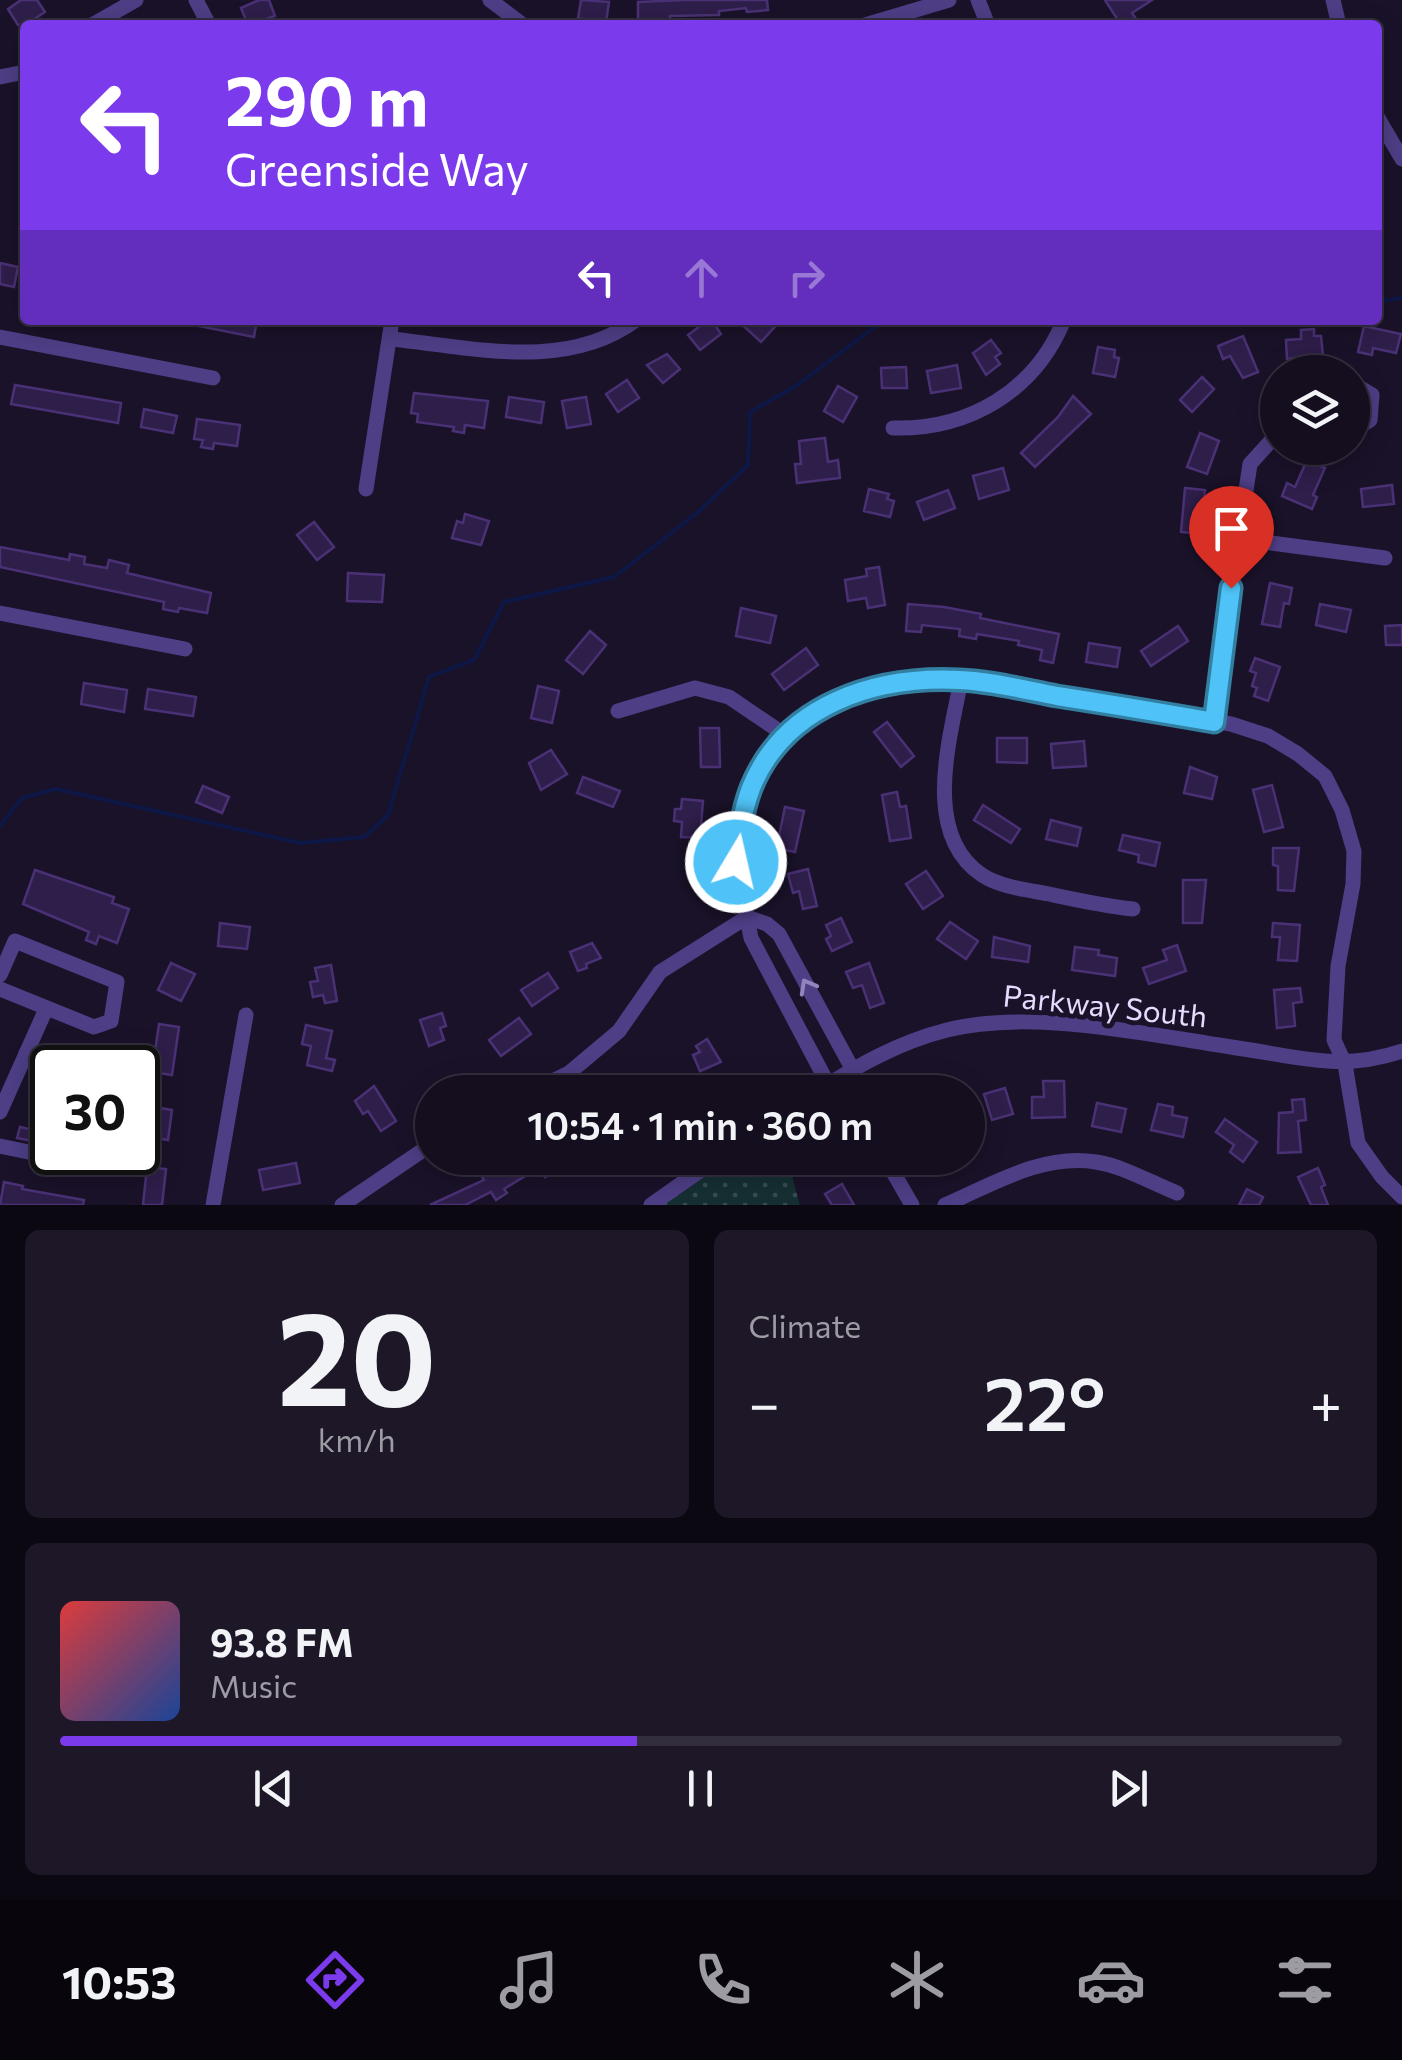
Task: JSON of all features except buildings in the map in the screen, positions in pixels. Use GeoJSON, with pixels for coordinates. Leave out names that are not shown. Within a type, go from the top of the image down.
{"type":"FeatureCollection","features":[{"type":"Feature","properties":{"kind":"street"},"geometry":{"type":"LineString","coordinates":[[101,20],[136,0]]}},
{"type":"Feature","properties":{"kind":"street"},"geometry":{"type":"LineString","coordinates":[[490,0],[516,20]]}},
{"type":"Feature","properties":{"kind":"street"},"geometry":{"type":"LineString","coordinates":[[882,20],[949,0]]}},
{"type":"Feature","properties":{"kind":"street"},"geometry":{"type":"LineString","coordinates":[[1382,125],[1402,159]]}},
{"type":"Feature","properties":{"kind":"street"},"geometry":{"type":"LineString","coordinates":[[366,490],[392,325]]}},
{"type":"Feature","properties":{"kind":"street"},"geometry":{"type":"LineString","coordinates":[[391,338],[526,352],[573,350],[627,325]]}},
{"type":"Feature","properties":{"kind":"street"},"geometry":{"type":"LineString","coordinates":[[893,428],[968,418],[991,406],[1026,378],[1062,325]]}},
{"type":"Feature","properties":{"kind":"street"},"geometry":{"type":"LineString","coordinates":[[0,337],[214,378]]}},
{"type":"Feature","properties":{"kind":"street"},"geometry":{"type":"LineString","coordinates":[[1370,394],[1370,420]]}},
{"type":"Feature","properties":{"kind":"street"},"geometry":{"type":"LineString","coordinates":[[1214,722],[1250,464],[1260,453]]}},
{"type":"Feature","properties":{"kind":"street"},"geometry":{"type":"LineString","coordinates":[[1240,539],[1385,558]]}},
{"type":"Feature","properties":{"kind":"street"},"geometry":{"type":"LineString","coordinates":[[0,613],[185,648]]}},
{"type":"Feature","properties":{"kind":"street"},"geometry":{"type":"LineString","coordinates":[[961,680],[948,751],[945,812],[964,860],[985,878],[1018,888],[1133,909]]}},
{"type":"Feature","properties":{"kind":"street"},"geometry":{"type":"LineString","coordinates":[[831,1075],[751,938],[736,862],[742,816],[752,784],[785,735],[834,700],[872,688],[902,682],[961,680],[1214,722],[1268,736],[1298,754],[1325,776],[1342,810],[1354,851],[1353,884],[1338,966],[1334,1040],[1345,1064],[1358,1143],[1402,1197]]}},
{"type":"Feature","properties":{"kind":"street"},"geometry":{"type":"LineString","coordinates":[[618,712],[696,688],[729,697],[785,735]]}},
{"type":"Feature","properties":{"kind":"street"},"geometry":{"type":"LineString","coordinates":[[747,917],[767,924],[778,934],[832,1075]]}},
{"type":"Feature","properties":{"kind":"street"},"geometry":{"type":"LineString","coordinates":[[565,1075],[620,1032],[660,972],[747,917]]}},
{"type":"Feature","properties":{"kind":"street"},"geometry":{"type":"LineString","coordinates":[[0,975],[15,941],[117,982],[111,1021],[94,1027],[0,989]]}},
{"type":"Feature","properties":{"kind":"street"},"geometry":{"type":"LineString","coordinates":[[0,1112],[46,1008]]}},
{"type":"Feature","properties":{"kind":"street"},"geometry":{"type":"LineString","coordinates":[[213,1205],[246,1015]]}},
{"type":"Feature","properties":{"kind":"street","name":"Parkway South"},"geometry":{"type":"LineString","coordinates":[[845,1075],[902,1044],[949,1029],[997,1022],[1098,1028],[1345,1064],[1402,1052]]}},
{"type":"Feature","properties":{"kind":"street"},"geometry":{"type":"LineString","coordinates":[[26,1054],[30,1056]]}},
{"type":"Feature","properties":{"kind":"street"},"geometry":{"type":"LineString","coordinates":[[0,1146],[30,1152]]}},
{"type":"Feature","properties":{"kind":"street"},"geometry":{"type":"LineString","coordinates":[[342,1205],[415,1156]]}},
{"type":"Feature","properties":{"kind":"street"},"geometry":{"type":"LineString","coordinates":[[945,1205],[1050,1162],[1074,1160],[1100,1162],[1178,1193]]}},
{"type":"Feature","properties":{"kind":"street"},"geometry":{"type":"LineString","coordinates":[[652,1205],[694,1175]]}},
{"type":"Feature","properties":{"kind":"street"},"geometry":{"type":"LineString","coordinates":[[895,1175],[912,1205]]}},
{"type":"Feature","properties":{"kind":"green space"},"geometry":{"type":"Polygon","coordinates":[[[700,1175],[792,1175],[800,1205],[654,1205],[700,1175]]]}},
{"type":"Feature","properties":{"kind":"waterway"},"geometry":{"type":"LineString","coordinates":[[1382,300],[1402,298]]}},
{"type":"Feature","properties":{"kind":"waterway"},"geometry":{"type":"LineString","coordinates":[[0,826],[22,798],[56,789],[300,843],[364,837],[388,815],[429,677],[474,660],[504,602],[614,577],[697,513],[748,465],[750,412],[796,386],[877,325]]}},
{"type":"Feature","properties":{"kind":"route"},"geometry":{"type":"LineString","coordinates":[[736,862],[742,816],[752,784],[785,735],[834,700],[872,688],[902,682],[961,680],[1214,722],[1231,588]]}}]}
